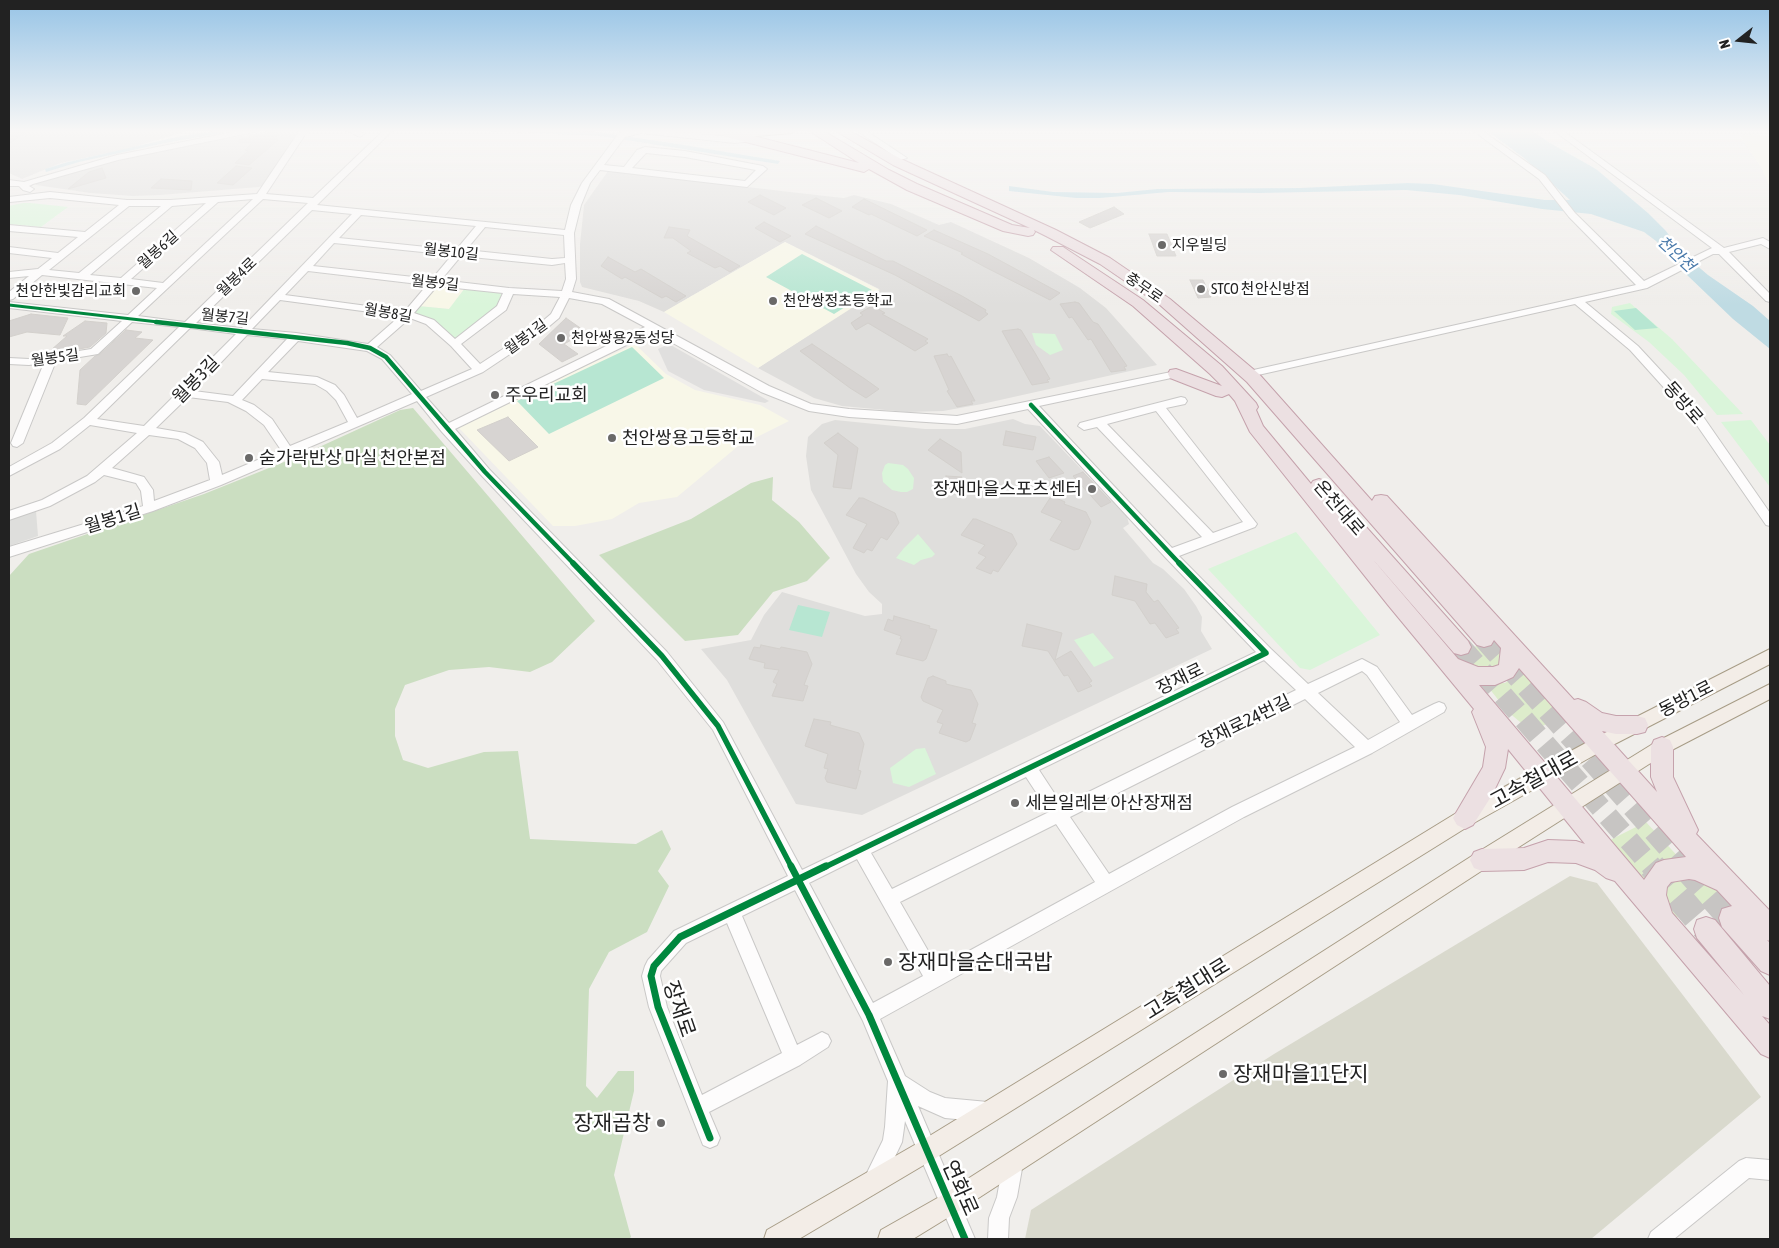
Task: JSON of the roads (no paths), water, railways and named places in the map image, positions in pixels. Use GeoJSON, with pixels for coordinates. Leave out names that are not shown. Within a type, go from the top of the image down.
{"type":"FeatureCollection","features":[{"type":"Feature","properties":{"kind":"highway"},"geometry":{"type":"LineString","coordinates":[[918,188],[1008,228],[1028,227]]}},
{"type":"Feature","properties":{"kind":"highway"},"geometry":{"type":"LineString","coordinates":[[940,188],[1028,227]]}},
{"type":"Feature","properties":{"kind":"highway"},"geometry":{"type":"LineString","coordinates":[[967,188],[1026,216],[1028,227]]}},
{"type":"Feature","properties":{"kind":"highway","name":"충무로"},"geometry":{"type":"LineString","coordinates":[[1028,227],[1138,303],[1216,370]]}},
{"type":"Feature","properties":{"kind":"highway","name":"충무로"},"geometry":{"type":"LineString","coordinates":[[1028,227],[1105,261],[1165,302],[1249,374]]}},
{"type":"Feature","properties":{"kind":"highway"},"geometry":{"type":"LineString","coordinates":[[1138,303],[1156,327],[1256,428],[1455,655],[1477,676],[1495,676],[1506,671],[1510,665],[1511,644]]}},
{"type":"Feature","properties":{"kind":"highway"},"geometry":{"type":"LineString","coordinates":[[1180,350],[1185,358],[1184,367],[1176,374],[1222,392]]}},
{"type":"Feature","properties":{"kind":"highway","name":"온천대로"},"geometry":{"type":"LineString","coordinates":[[1216,370],[1241,396],[1455,655]]}},
{"type":"Feature","properties":{"kind":"highway","name":"온천대로"},"geometry":{"type":"LineString","coordinates":[[1249,374],[1300,429],[1484,639]]}},
{"type":"Feature","properties":{"kind":"highway"},"geometry":{"type":"LineString","coordinates":[[1241,396],[1256,428]]}},
{"type":"Feature","properties":{"kind":"highway"},"geometry":{"type":"LineString","coordinates":[[1300,429],[1336,451],[1601,743],[1624,772],[1770,929]]}},
{"type":"Feature","properties":{"kind":"highway"},"geometry":{"type":"LineString","coordinates":[[1455,655],[1486,717],[1497,746],[1494,768],[1465,818]]}},
{"type":"Feature","properties":{"kind":"highway"},"geometry":{"type":"LineString","coordinates":[[1539,675],[1569,702],[1597,721],[1616,725],[1637,725]]}},
{"type":"Feature","properties":{"kind":"highway"},"geometry":{"type":"LineString","coordinates":[[1472,690],[1664,922],[1770,1045]]}},
{"type":"Feature","properties":{"kind":"highway"},"geometry":{"type":"LineString","coordinates":[[1662,747],[1662,777],[1697,852]]}},
{"type":"Feature","properties":{"kind":"highway"},"geometry":{"type":"LineString","coordinates":[[1482,860],[1524,859],[1548,851],[1576,852],[1603,861],[1638,891]]}},
{"type":"Feature","properties":{"kind":"highway"},"geometry":{"type":"LineString","coordinates":[[1664,922],[1654,895],[1655,882],[1664,871],[1689,868],[1699,869],[1735,890]]}},
{"type":"Feature","properties":{"kind":"highway"},"geometry":{"type":"LineString","coordinates":[[1731,918],[1770,962]]}},
{"type":"Feature","properties":{"kind":"highway"},"geometry":{"type":"LineString","coordinates":[[1706,928],[1770,1006]]}},
{"type":"Feature","properties":{"kind":"main road","name":"동방1로"},"geometry":{"type":"LineString","coordinates":[[1601,743],[1770,656]]}},
{"type":"Feature","properties":{"kind":"main road","name":"동방1로"},"geometry":{"type":"LineString","coordinates":[[1624,772],[1662,747],[1770,691]]}},
{"type":"Feature","properties":{"kind":"main road","name":"고속철대로"},"geometry":{"type":"LineString","coordinates":[[776,1239],[926,1151],[1465,818],[1601,743]]}},
{"type":"Feature","properties":{"kind":"main road","name":"고속철대로"},"geometry":{"type":"LineString","coordinates":[[890,1239],[949,1204],[1482,860],[1624,772]]}},
{"type":"Feature","properties":{"kind":"street"},"geometry":{"type":"LineString","coordinates":[[9,199],[21,194],[19,188]]}},
{"type":"Feature","properties":{"kind":"street"},"geometry":{"type":"LineString","coordinates":[[30,188],[50,195]]}},
{"type":"Feature","properties":{"kind":"street","name":"월봉5길"},"geometry":{"type":"LineString","coordinates":[[9,361],[51,360],[94,352],[256,202],[265,188]]}},
{"type":"Feature","properties":{"kind":"street"},"geometry":{"type":"LineString","coordinates":[[273,196],[322,188]]}},
{"type":"Feature","properties":{"kind":"street","name":"월봉4로"},"geometry":{"type":"LineString","coordinates":[[9,472],[56,446],[88,421],[329,188]]}},
{"type":"Feature","properties":{"kind":"street","name":"월봉1길"},"geometry":{"type":"LineString","coordinates":[[9,552],[149,508],[217,482],[479,370],[536,332],[555,316],[571,279],[569,233],[576,204],[584,188]]}},
{"type":"Feature","properties":{"kind":"street"},"geometry":{"type":"LineString","coordinates":[[1552,188],[1572,215],[1647,285]]}},
{"type":"Feature","properties":{"kind":"street"},"geometry":{"type":"LineString","coordinates":[[1636,188],[1722,251],[1770,299]]}},
{"type":"Feature","properties":{"kind":"street"},"geometry":{"type":"LineString","coordinates":[[9,199],[50,195]]}},
{"type":"Feature","properties":{"kind":"street","name":"월봉6길"},"geometry":{"type":"LineString","coordinates":[[50,195],[127,203],[170,203],[273,196],[360,212],[569,233]]}},
{"type":"Feature","properties":{"kind":"street","name":"월봉6길"},"geometry":{"type":"LineString","coordinates":[[123,281],[216,199]]}},
{"type":"Feature","properties":{"kind":"street"},"geometry":{"type":"LineString","coordinates":[[9,297],[127,203]]}},
{"type":"Feature","properties":{"kind":"street","name":"월봉6길"},"geometry":{"type":"LineString","coordinates":[[82,276],[170,203]]}},
{"type":"Feature","properties":{"kind":"street","name":"월봉3길"},"geometry":{"type":"LineString","coordinates":[[9,516],[46,503],[91,479],[102,470],[185,393],[360,212]]}},
{"type":"Feature","properties":{"kind":"street"},"geometry":{"type":"LineString","coordinates":[[370,348],[408,314],[482,225]]}},
{"type":"Feature","properties":{"kind":"street"},"geometry":{"type":"LineString","coordinates":[[9,228],[85,235]]}},
{"type":"Feature","properties":{"kind":"street","name":"월봉10길"},"geometry":{"type":"LineString","coordinates":[[332,240],[552,262],[570,260]]}},
{"type":"Feature","properties":{"kind":"street"},"geometry":{"type":"LineString","coordinates":[[1249,374],[1647,285],[1710,251],[1722,251],[1767,243]]}},
{"type":"Feature","properties":{"kind":"street"},"geometry":{"type":"LineString","coordinates":[[9,250],[59,256]]}},
{"type":"Feature","properties":{"kind":"street","name":"월봉9길"},"geometry":{"type":"LineString","coordinates":[[304,268],[508,291],[566,294],[605,301],[765,389],[809,407],[849,413],[957,420],[1176,374]]}},
{"type":"Feature","properties":{"kind":"street"},"geometry":{"type":"LineString","coordinates":[[9,275],[40,272],[166,286]]}},
{"type":"Feature","properties":{"kind":"street"},"geometry":{"type":"LineString","coordinates":[[455,344],[502,308],[508,291]]}},
{"type":"Feature","properties":{"kind":"street","name":"월봉8길"},"geometry":{"type":"LineString","coordinates":[[277,297],[408,314],[430,322],[455,344],[479,370]]}},
{"type":"Feature","properties":{"kind":"street","name":"동방로"},"geometry":{"type":"LineString","coordinates":[[1576,300],[1634,348],[1698,418],[1770,522]]}},
{"type":"Feature","properties":{"kind":"street","name":"월봉7길"},"geometry":{"type":"LineString","coordinates":[[9,304],[186,326],[296,336],[347,343],[370,348],[386,356],[419,397],[485,472],[656,649],[718,726],[799,878]]}},
{"type":"Feature","properties":{"kind":"street"},"geometry":{"type":"LineString","coordinates":[[446,428],[654,327]]}},
{"type":"Feature","properties":{"kind":"street"},"geometry":{"type":"LineString","coordinates":[[235,401],[296,336]]}},
{"type":"Feature","properties":{"kind":"street"},"geometry":{"type":"LineString","coordinates":[[17,442],[51,360]]}},
{"type":"Feature","properties":{"kind":"street"},"geometry":{"type":"LineString","coordinates":[[259,374],[317,381],[331,388],[340,398],[355,424]]}},
{"type":"Feature","properties":{"kind":"street"},"geometry":{"type":"LineString","coordinates":[[185,393],[230,399],[250,408],[268,422],[288,452]]}},
{"type":"Feature","properties":{"kind":"street"},"geometry":{"type":"LineString","coordinates":[[1084,426],[1182,401]]}},
{"type":"Feature","properties":{"kind":"street"},"geometry":{"type":"LineString","coordinates":[[1031,405],[1170,554],[1266,653],[1367,748]]}},
{"type":"Feature","properties":{"kind":"street"},"geometry":{"type":"LineString","coordinates":[[1159,407],[1251,524],[1170,554]]}},
{"type":"Feature","properties":{"kind":"street"},"geometry":{"type":"LineString","coordinates":[[88,421],[181,436],[198,445],[213,462],[217,482]]}},
{"type":"Feature","properties":{"kind":"street"},"geometry":{"type":"LineString","coordinates":[[1099,422],[1211,539]]}},
{"type":"Feature","properties":{"kind":"street"},"geometry":{"type":"LineString","coordinates":[[102,470],[140,480],[147,490],[149,508]]}},
{"type":"Feature","properties":{"kind":"street","name":"장재로"},"geometry":{"type":"LineString","coordinates":[[710,1138],[658,1007],[651,976],[654,966],[680,937],[1266,653]]}},
{"type":"Feature","properties":{"kind":"street","name":"장재로24번길"},"geometry":{"type":"LineString","coordinates":[[888,899],[1356,666],[1368,666],[1410,724]]}},
{"type":"Feature","properties":{"kind":"street"},"geometry":{"type":"LineString","coordinates":[[869,1015],[1238,812],[1367,748],[1439,708]]}},
{"type":"Feature","properties":{"kind":"street"},"geometry":{"type":"LineString","coordinates":[[1028,767],[1106,885]]}},
{"type":"Feature","properties":{"kind":"street"},"geometry":{"type":"LineString","coordinates":[[860,849],[934,978]]}},
{"type":"Feature","properties":{"kind":"street"},"geometry":{"type":"LineString","coordinates":[[799,878],[869,1015],[926,1151]]}},
{"type":"Feature","properties":{"kind":"street"},"geometry":{"type":"LineString","coordinates":[[730,912],[793,1058]]}},
{"type":"Feature","properties":{"kind":"street"},"geometry":{"type":"LineString","coordinates":[[698,1108],[822,1041]]}},
{"type":"Feature","properties":{"kind":"street"},"geometry":{"type":"LineString","coordinates":[[897,1082],[923,1099],[945,1108],[989,1112]]}},
{"type":"Feature","properties":{"kind":"street"},"geometry":{"type":"LineString","coordinates":[[872,1182],[892,1142],[895,1127],[897,1082]]}},
{"type":"Feature","properties":{"kind":"street","name":"연화로"},"geometry":{"type":"LineString","coordinates":[[926,1151],[965,1239]]}},
{"type":"Feature","properties":{"kind":"street"},"geometry":{"type":"LineString","coordinates":[[998,1239],[999,1218],[1007,1197],[1013,1163]]}},
{"type":"Feature","properties":{"kind":"street"},"geometry":{"type":"LineString","coordinates":[[1658,1239],[1746,1168],[1770,1170]]}},
{"type":"Feature","properties":{"kind":"water","name":"천안천"},"geometry":{"type":"Polygon","coordinates":[[[1009,188],[1053,192],[1117,193],[1157,189],[1463,188],[1545,200],[1570,200],[1557,188],[1619,188],[1666,231],[1681,252],[1708,275],[1753,306],[1770,321],[1770,349],[1733,319],[1686,274],[1656,241],[1644,232],[1591,214],[1542,209],[1459,195],[1406,190],[1260,193],[1169,192],[1100,198],[1076,198],[1009,191],[1009,188]]]}},
{"type":"Feature","properties":{"kind":"tunnel"},"geometry":{"type":"LineString","coordinates":[[1484,639],[1686,868]]}},
{"type":"Feature","properties":{"kind":"tunnel"},"geometry":{"type":"LineString","coordinates":[[1461,647],[1653,868]]}},
{"type":"Feature","properties":{"kind":"tunnel"},"geometry":{"type":"LineString","coordinates":[[1652,866],[1706,929]]}},
{"type":"Feature","properties":{"kind":"tunnel"},"geometry":{"type":"LineString","coordinates":[[1685,866],[1731,918]]}},
{"type":"Feature","properties":{"kind":"place","name":"지우빌딩"},"geometry":{"type":"Point","coordinates":[1162,245]}},
{"type":"Feature","properties":{"kind":"place","name":"STCO 천안신방점"},"geometry":{"type":"Point","coordinates":[1201,289]}},
{"type":"Feature","properties":{"kind":"place","name":"천안한빛감리교회"},"geometry":{"type":"Point","coordinates":[136,291]}},
{"type":"Feature","properties":{"kind":"place","name":"천안쌍정초등학교"},"geometry":{"type":"Point","coordinates":[773,301]}},
{"type":"Feature","properties":{"kind":"place","name":"천안쌍용2동성당"},"geometry":{"type":"Point","coordinates":[561,338]}},
{"type":"Feature","properties":{"kind":"place","name":"주우리교회"},"geometry":{"type":"Point","coordinates":[495,395]}},
{"type":"Feature","properties":{"kind":"place","name":"천안쌍용고등학교"},"geometry":{"type":"Point","coordinates":[612,438]}},
{"type":"Feature","properties":{"kind":"place","name":"숟가락반상 마실 천안본점"},"geometry":{"type":"Point","coordinates":[249,458]}},
{"type":"Feature","properties":{"kind":"place","name":"장재마을스포츠센터"},"geometry":{"type":"Point","coordinates":[1092,489]}},
{"type":"Feature","properties":{"kind":"place","name":"세븐일레븐 아산장재점"},"geometry":{"type":"Point","coordinates":[1015,803]}},
{"type":"Feature","properties":{"kind":"place","name":"장재마을순대국밥"},"geometry":{"type":"Point","coordinates":[888,962]}},
{"type":"Feature","properties":{"kind":"place","name":"장재마을11단지"},"geometry":{"type":"Point","coordinates":[1223,1074]}},
{"type":"Feature","properties":{"kind":"place","name":"장재곱창"},"geometry":{"type":"Point","coordinates":[661,1123]}}]}
